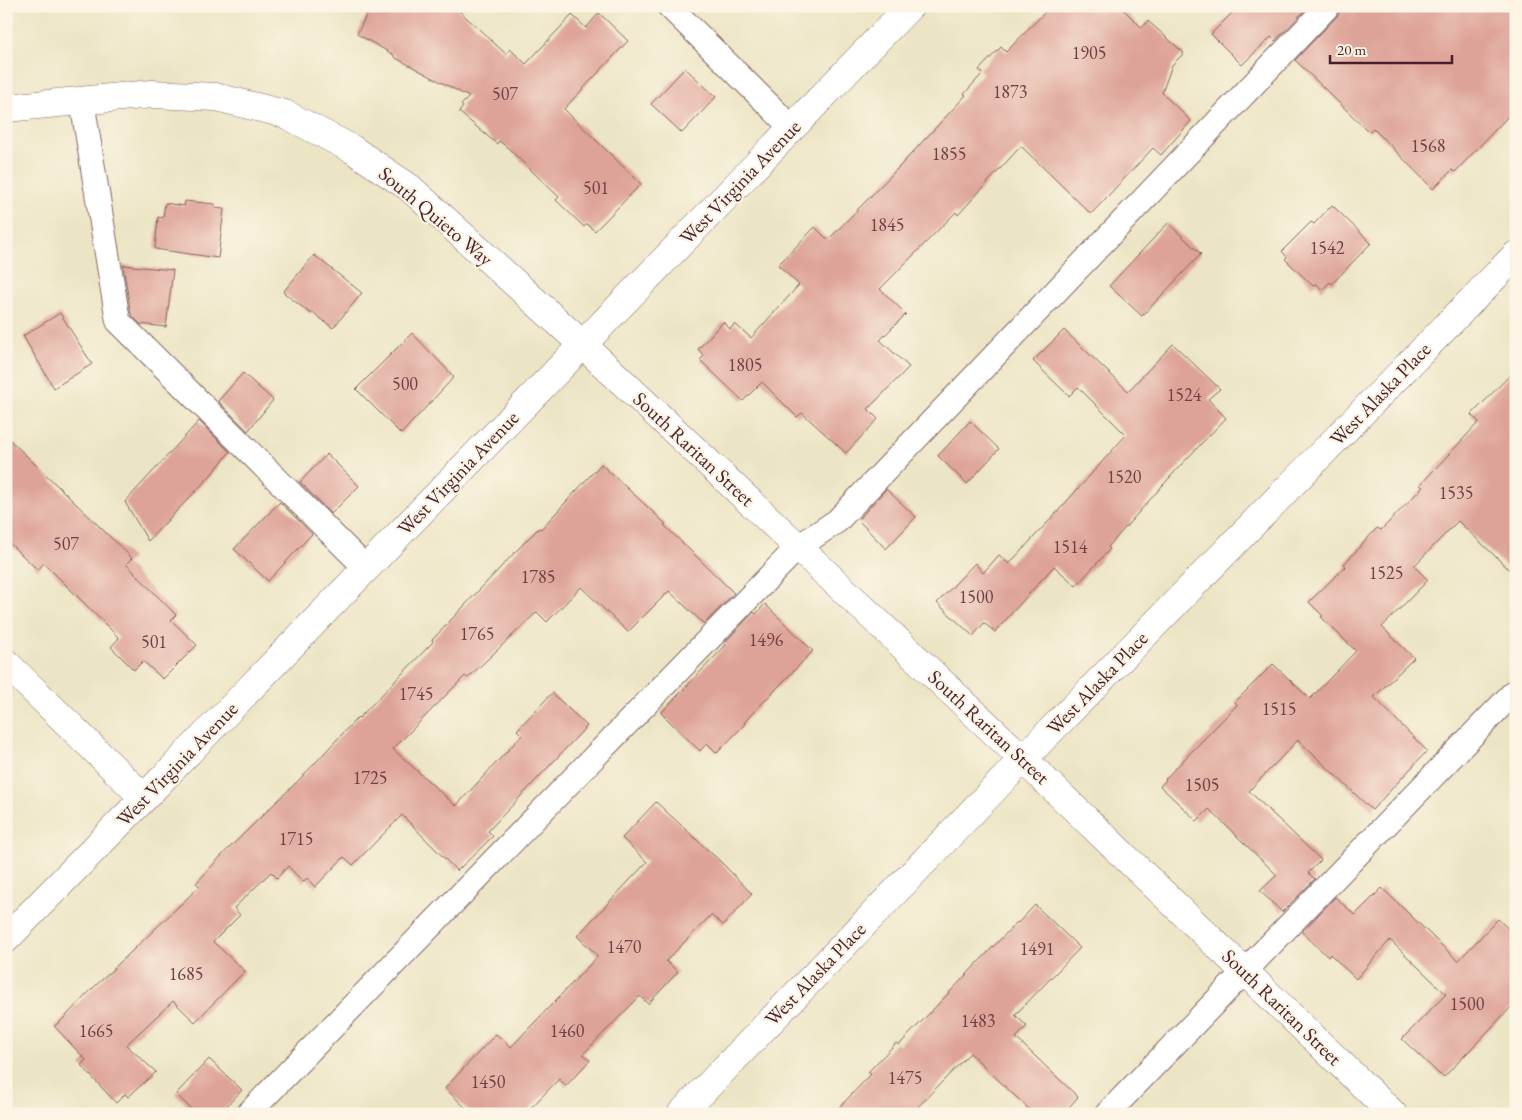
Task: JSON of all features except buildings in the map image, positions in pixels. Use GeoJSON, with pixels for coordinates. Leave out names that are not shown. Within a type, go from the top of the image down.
{"type":"FeatureCollection","features":[{"type":"Feature","properties":{"kind":"street","name":"West Virginia Avenue"},"geometry":{"type":"LineString","coordinates":[[6,939],[910,6]]}},
{"type":"Feature","properties":{"kind":"street","name":"South Quieto Way"},"geometry":{"type":"LineString","coordinates":[[6,108],[152,94],[216,97],[285,114],[352,149],[410,188],[582,344]]}},
{"type":"Feature","properties":{"kind":"street","name":"West Alaska Place"},"geometry":{"type":"LineString","coordinates":[[681,1114],[1023,759],[1516,255]]}},
{"type":"Feature","properties":{"kind":"street","name":"South Raritan Street"},"geometry":{"type":"LineString","coordinates":[[582,344],[1023,759],[1393,1114]]}},
{"type":"Feature","properties":{"kind":"street"},"geometry":{"type":"LineString","coordinates":[[6,663],[144,798]]}},
{"type":"Feature","properties":{"kind":"lane"},"geometry":{"type":"LineString","coordinates":[[669,6],[792,128]]}},
{"type":"Feature","properties":{"kind":"lane"},"geometry":{"type":"LineString","coordinates":[[248,1114],[798,547],[837,520],[1328,6]]}},
{"type":"Feature","properties":{"kind":"lane"},"geometry":{"type":"LineString","coordinates":[[82,101],[118,321],[366,568]]}},
{"type":"Feature","properties":{"kind":"lane"},"geometry":{"type":"LineString","coordinates":[[1107,1114],[1516,690]]}}]}
